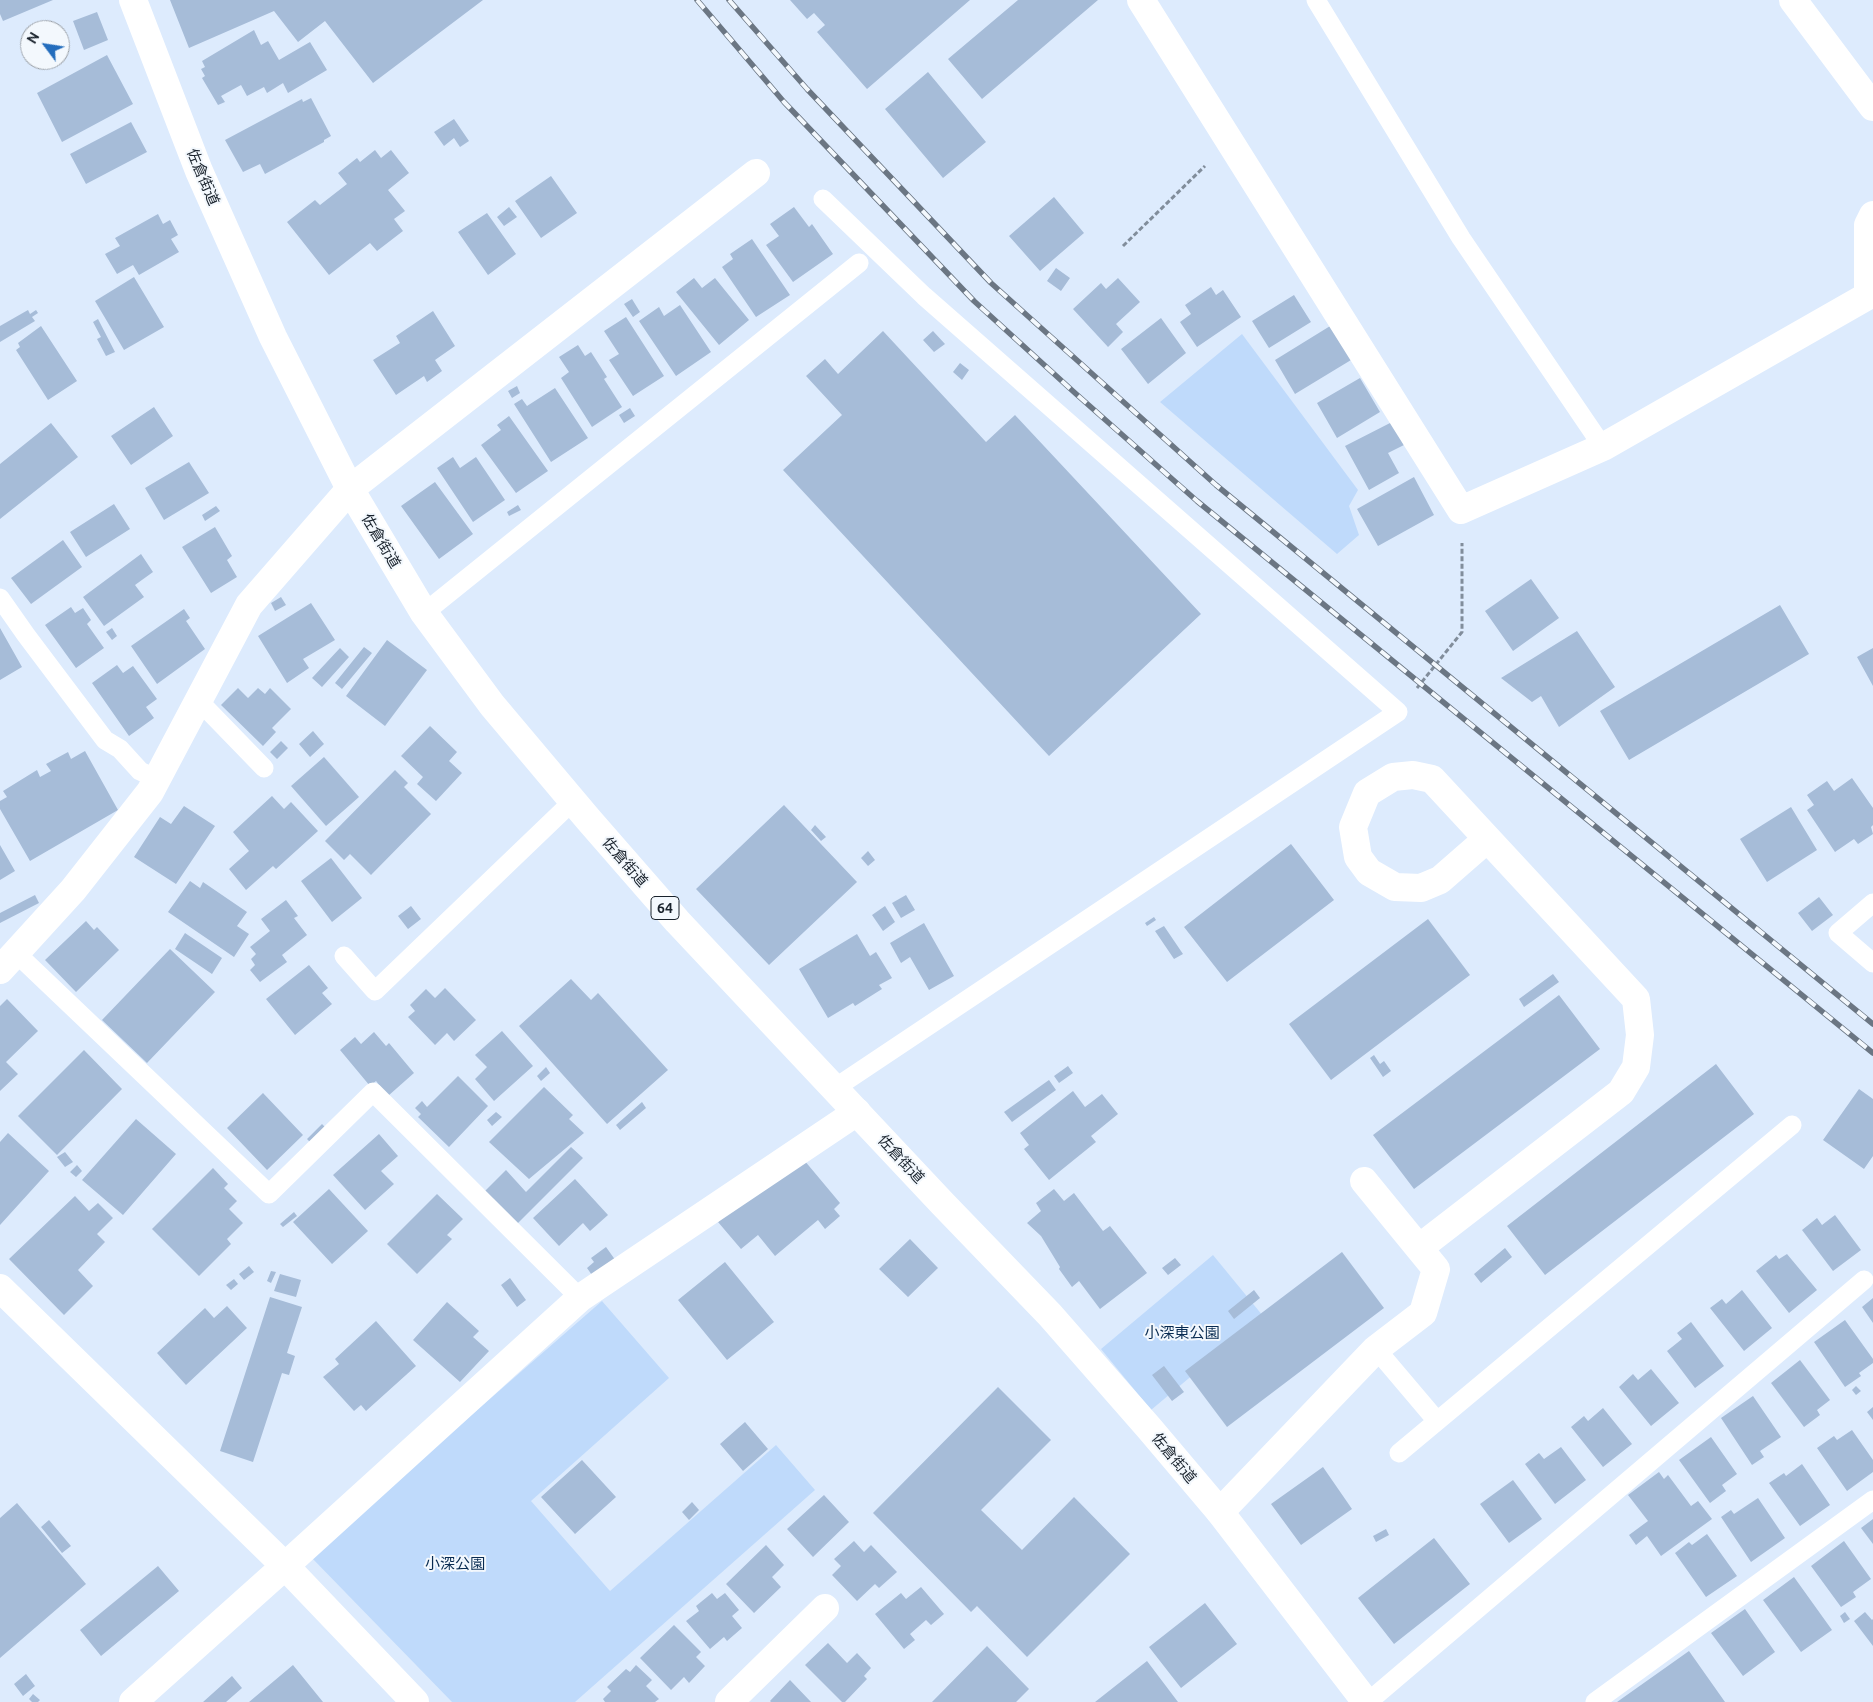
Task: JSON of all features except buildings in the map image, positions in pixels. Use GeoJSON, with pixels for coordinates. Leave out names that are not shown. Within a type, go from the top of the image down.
{"type":"FeatureCollection","features":[{"type":"Feature","properties":{"kind":"street","name":"佐倉街道"},"geometry":{"type":"LineString","coordinates":[[133,0],[200,171],[273,338],[350,489],[424,613],[492,705],[676,921],[1050,1315],[1220,1512],[1367,1702]]}},
{"type":"Feature","properties":{"kind":"street"},"geometry":{"type":"LineString","coordinates":[[1141,0],[1461,510],[1603,447],[1870,294],[1868,225],[1873,215]]}},
{"type":"Feature","properties":{"kind":"street"},"geometry":{"type":"LineString","coordinates":[[1793,0],[1873,107]]}},
{"type":"Feature","properties":{"kind":"street"},"geometry":{"type":"LineString","coordinates":[[8,962],[73,890],[112,843],[150,792],[249,605],[350,489],[756,173]]}},
{"type":"Feature","properties":{"kind":"street"},"geometry":{"type":"LineString","coordinates":[[1419,1248],[1621,1092],[1636,1067],[1640,1035],[1636,999],[1432,779],[1413,775],[1393,777],[1367,794],[1353,827],[1358,857],[1369,872],[1395,887],[1421,888],[1440,880],[1487,839]]}},
{"type":"Feature","properties":{"kind":"street"},"geometry":{"type":"LineString","coordinates":[[133,1702],[580,1298],[857,1112]]}},
{"type":"Feature","properties":{"kind":"street"},"geometry":{"type":"LineString","coordinates":[[1220,1512],[1376,1349],[1423,1313],[1436,1269],[1364,1181]]}},
{"type":"Feature","properties":{"kind":"street"},"geometry":{"type":"LineString","coordinates":[[0,1288],[285,1566],[415,1702]]}},
{"type":"Feature","properties":{"kind":"street"},"geometry":{"type":"LineString","coordinates":[[729,1702],[825,1608]]}},
{"type":"Feature","properties":{"kind":"lane"},"geometry":{"type":"LineString","coordinates":[[1316,0],[1462,238],[1603,447]]}},
{"type":"Feature","properties":{"kind":"lane"},"geometry":{"type":"LineString","coordinates":[[823,199],[924,296],[1398,712],[835,1088]]}},
{"type":"Feature","properties":{"kind":"lane"},"geometry":{"type":"LineString","coordinates":[[424,613],[859,263]]}},
{"type":"Feature","properties":{"kind":"lane"},"geometry":{"type":"LineString","coordinates":[[0,598],[105,740],[120,749],[140,770],[157,779]]}},
{"type":"Feature","properties":{"kind":"lane"},"geometry":{"type":"LineString","coordinates":[[199,701],[264,768]]}},
{"type":"Feature","properties":{"kind":"lane"},"geometry":{"type":"LineString","coordinates":[[344,956],[375,991],[573,801]]}},
{"type":"Feature","properties":{"kind":"lane"},"geometry":{"type":"LineString","coordinates":[[1873,903],[1838,933],[1873,962]]}},
{"type":"Feature","properties":{"kind":"lane"},"geometry":{"type":"LineString","coordinates":[[8,962],[269,1194],[373,1092],[580,1298]]}},
{"type":"Feature","properties":{"kind":"lane"},"geometry":{"type":"LineString","coordinates":[[1399,1453],[1792,1125]]}},
{"type":"Feature","properties":{"kind":"lane"},"geometry":{"type":"LineString","coordinates":[[1367,1702],[1864,1280]]}},
{"type":"Feature","properties":{"kind":"lane"},"geometry":{"type":"LineString","coordinates":[[1376,1349],[1437,1421]]}},
{"type":"Feature","properties":{"kind":"lane"},"geometry":{"type":"LineString","coordinates":[[1595,1702],[1873,1500]]}},
{"type":"Feature","properties":{"kind":"path"},"geometry":{"type":"LineString","coordinates":[[1122,246],[1230,142]]}},
{"type":"Feature","properties":{"kind":"path"},"geometry":{"type":"LineString","coordinates":[[1398,712],[1462,632],[1461,510]]}},
{"type":"Feature","properties":{"kind":"green space"},"geometry":{"type":"Polygon","coordinates":[[[1242,334],[1358,490],[1349,506],[1359,535],[1337,554],[1160,402],[1242,334]]]}},
{"type":"Feature","properties":{"kind":"green space","name":"小深東公園"},"geometry":{"type":"Polygon","coordinates":[[[1213,1255],[1263,1316],[1151,1410],[1101,1349],[1213,1255]]]}},
{"type":"Feature","properties":{"kind":"green space","name":"小深公園"},"geometry":{"type":"Polygon","coordinates":[[[602,1301],[669,1378],[531,1501],[610,1591],[776,1445],[815,1490],[575,1702],[452,1702],[310,1556],[602,1301]]]}},
{"type":"Feature","properties":{"kind":"railway"},"geometry":{"type":"LineString","coordinates":[[697,0],[784,102],[974,301],[1075,393],[1197,501],[1873,1053]]}},
{"type":"Feature","properties":{"kind":"railway"},"geometry":{"type":"LineString","coordinates":[[729,0],[807,89],[991,283],[1216,485],[1873,1024]]}}]}
